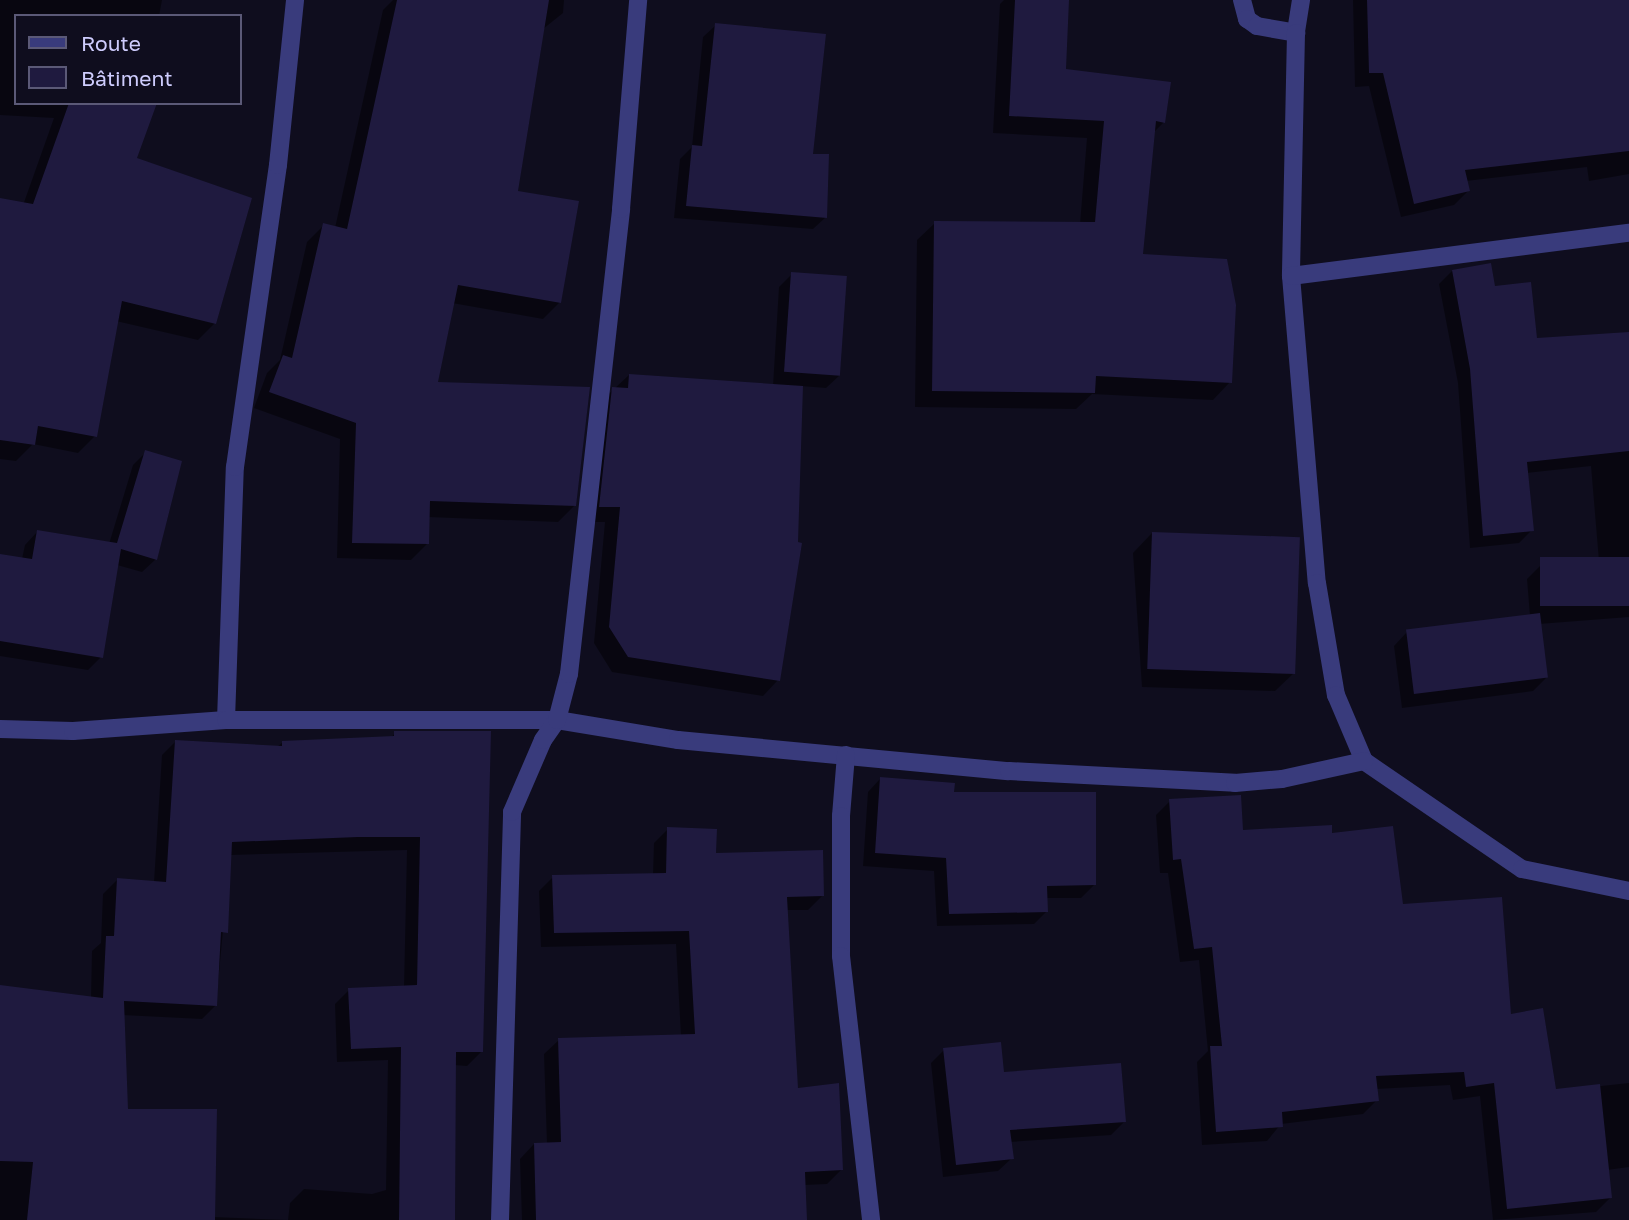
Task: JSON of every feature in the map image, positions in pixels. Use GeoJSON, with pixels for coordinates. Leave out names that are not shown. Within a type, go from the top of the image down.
{"type":"FeatureCollection","features":[{"type":"Feature","properties":{"kind":"street"},"geometry":{"type":"LineString","coordinates":[[226,720],[235,467],[278,165],[295,0]]}},
{"type":"Feature","properties":{"kind":"street"},"geometry":{"type":"LineString","coordinates":[[500,1220],[512,812],[557,720],[569,674],[592,475],[638,0]]}},
{"type":"Feature","properties":{"kind":"street"},"geometry":{"type":"LineString","coordinates":[[1242,0],[1247,19],[1258,26],[1296,33]]}},
{"type":"Feature","properties":{"kind":"street"},"geometry":{"type":"LineString","coordinates":[[1301,0],[1296,33],[1291,276],[1317,583],[1336,695],[1364,761],[1522,869],[1629,891]]}},
{"type":"Feature","properties":{"kind":"street"},"geometry":{"type":"LineString","coordinates":[[1291,276],[1629,233]]}},
{"type":"Feature","properties":{"kind":"street"},"geometry":{"type":"LineString","coordinates":[[0,729],[73,731],[226,720],[557,720],[678,740],[1009,771],[1235,783],[1282,779],[1364,761]]}},
{"type":"Feature","properties":{"kind":"street"},"geometry":{"type":"LineString","coordinates":[[846,755],[841,816],[841,956],[871,1220]]}},
{"type":"Feature","properties":{"kind":"building"},"geometry":{"type":"Polygon","coordinates":[[[397,0],[549,0],[518,191],[579,201],[561,303],[458,285],[438,382],[590,387],[576,506],[430,501],[429,544],[352,543],[356,423],[269,392],[283,355],[292,358],[323,223],[347,229],[397,0]]]}},
{"type":"Feature","properties":{"kind":"building"},"geometry":{"type":"Polygon","coordinates":[[[1015,0],[1069,0],[1066,69],[1171,82],[1165,123],[1156,121],[1143,254],[1227,259],[1236,305],[1232,383],[1096,376],[1095,393],[932,391],[934,221],[1095,222],[1104,121],[1009,116],[1015,0]]]}},
{"type":"Feature","properties":{"kind":"building"},"geometry":{"type":"Polygon","coordinates":[[[1367,0],[1629,0],[1629,151],[1465,170],[1470,191],[1414,204],[1383,73],[1369,73],[1367,0]]]}},
{"type":"Feature","properties":{"kind":"building"},"geometry":{"type":"Polygon","coordinates":[[[715,23],[826,34],[813,154],[829,154],[827,218],[686,206],[692,145],[702,146],[715,23]]]}},
{"type":"Feature","properties":{"kind":"building"},"geometry":{"type":"Polygon","coordinates":[[[68,105],[156,105],[137,158],[252,198],[216,324],[122,301],[97,437],[38,426],[35,445],[0,440],[0,198],[33,204],[68,105]]]}},
{"type":"Feature","properties":{"kind":"building"},"geometry":{"type":"Polygon","coordinates":[[[1491,263],[1495,286],[1531,282],[1537,338],[1629,332],[1629,451],[1527,462],[1534,531],[1483,536],[1470,369],[1452,270],[1491,263]]]}},
{"type":"Feature","properties":{"kind":"building"},"geometry":{"type":"Polygon","coordinates":[[[791,272],[847,276],[840,376],[784,372],[791,272]]]}},
{"type":"Feature","properties":{"kind":"building"},"geometry":{"type":"Polygon","coordinates":[[[629,374],[803,386],[798,542],[802,543],[780,681],[628,657],[609,627],[620,507],[599,507],[612,387],[628,388],[629,374]]]}},
{"type":"Feature","properties":{"kind":"building"},"geometry":{"type":"Polygon","coordinates":[[[145,450],[182,461],[157,560],[121,549],[103,658],[0,641],[0,554],[32,559],[37,530],[117,543],[145,450]]]}},
{"type":"Feature","properties":{"kind":"building"},"geometry":{"type":"Polygon","coordinates":[[[1152,532],[1300,537],[1295,674],[1147,669],[1152,532]]]}},
{"type":"Feature","properties":{"kind":"building"},"geometry":{"type":"Polygon","coordinates":[[[1540,557],[1629,557],[1629,606],[1540,606],[1540,557]]]}},
{"type":"Feature","properties":{"kind":"building"},"geometry":{"type":"Polygon","coordinates":[[[1540,613],[1548,678],[1414,694],[1406,629],[1540,613]]]}},
{"type":"Feature","properties":{"kind":"building"},"geometry":{"type":"Polygon","coordinates":[[[394,731],[491,731],[483,1052],[456,1052],[455,1220],[399,1220],[401,1047],[351,1049],[348,988],[417,985],[420,837],[358,837],[232,842],[228,933],[221,932],[217,1006],[124,1001],[128,1109],[217,1109],[215,1220],[27,1220],[33,1162],[0,1161],[0,985],[103,998],[106,936],[114,936],[117,878],[166,882],[175,740],[282,746],[282,741],[394,736],[394,731]]]}},
{"type":"Feature","properties":{"kind":"building"},"geometry":{"type":"Polygon","coordinates":[[[880,777],[955,783],[954,792],[1096,792],[1096,885],[1047,886],[1048,912],[949,914],[946,858],[875,853],[880,777]]]}},
{"type":"Feature","properties":{"kind":"building"},"geometry":{"type":"Polygon","coordinates":[[[1241,795],[1243,830],[1332,825],[1332,833],[1393,826],[1403,904],[1502,897],[1511,1014],[1543,1008],[1556,1089],[1600,1084],[1612,1198],[1507,1209],[1494,1083],[1466,1087],[1464,1072],[1376,1076],[1379,1101],[1282,1112],[1283,1127],[1216,1132],[1210,1046],[1222,1046],[1212,947],[1194,949],[1181,859],[1173,860],[1169,799],[1241,795]]]}},
{"type":"Feature","properties":{"kind":"building"},"geometry":{"type":"Polygon","coordinates":[[[667,827],[717,829],[716,853],[823,850],[824,896],[787,897],[798,1088],[839,1083],[843,1170],[805,1172],[807,1220],[536,1220],[534,1143],[561,1142],[558,1038],[695,1034],[689,931],[554,933],[552,875],[666,873],[667,827]]]}},
{"type":"Feature","properties":{"kind":"building"},"geometry":{"type":"Polygon","coordinates":[[[1001,1042],[1004,1072],[1121,1063],[1126,1122],[1010,1130],[1014,1159],[956,1165],[943,1048],[1001,1042]]]}}]}
